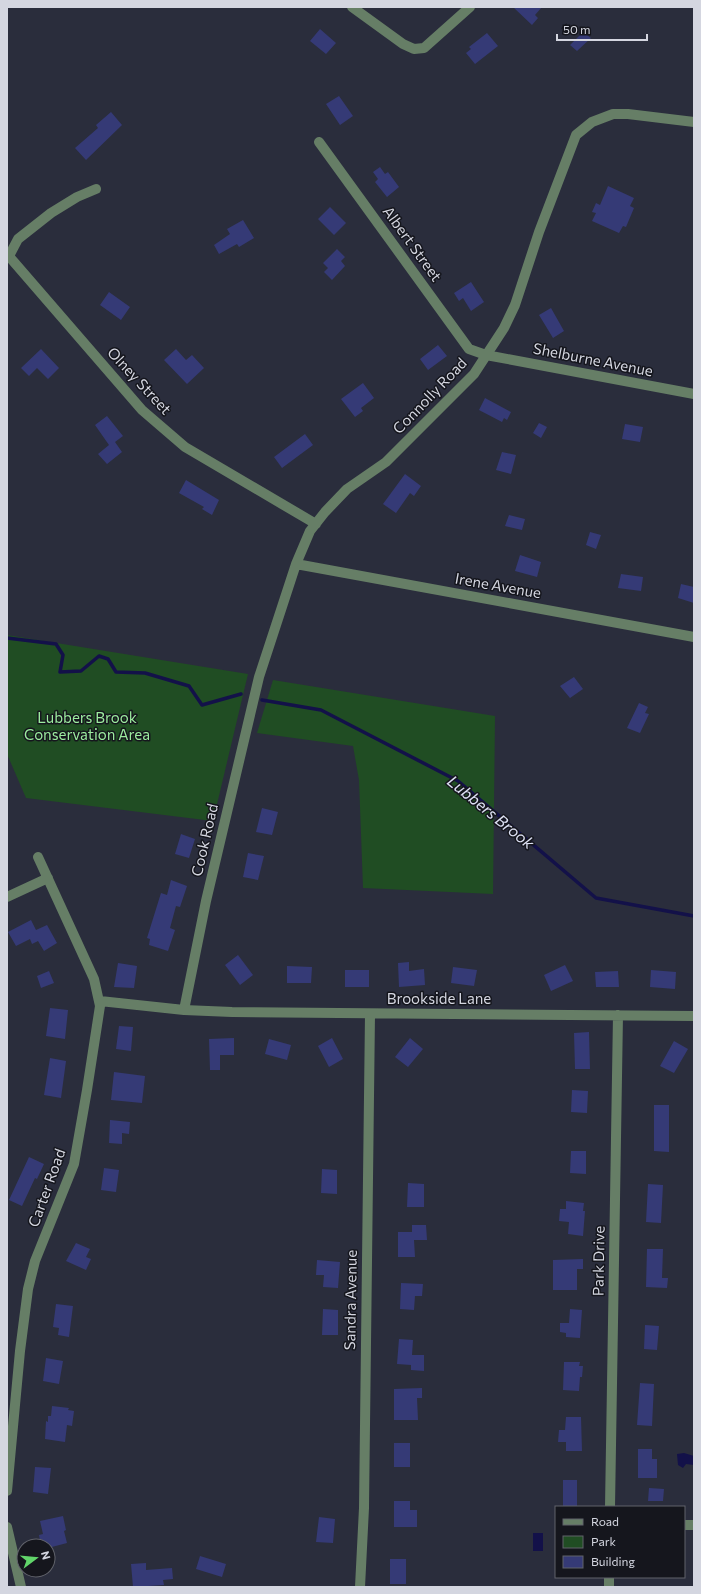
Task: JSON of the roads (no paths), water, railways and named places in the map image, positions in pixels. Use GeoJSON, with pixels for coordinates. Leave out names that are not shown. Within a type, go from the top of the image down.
{"type":"FeatureCollection","features":[{"type":"Feature","properties":{"kind":"street"},"geometry":{"type":"LineString","coordinates":[[352,7],[403,44],[414,49],[424,48],[470,7]]}},
{"type":"Feature","properties":{"kind":"street","name":"Connolly Road"},"geometry":{"type":"LineString","coordinates":[[259,677],[296,564],[310,532],[347,489],[386,462],[474,374],[504,328],[515,305],[539,232],[576,134],[592,122],[613,114],[628,114],[694,122]]}},
{"type":"Feature","properties":{"kind":"street","name":"Albert Street"},"geometry":{"type":"LineString","coordinates":[[319,142],[470,349],[486,355]]}},
{"type":"Feature","properties":{"kind":"street"},"geometry":{"type":"LineString","coordinates":[[8,255],[18,239],[51,213],[77,197],[96,189]]}},
{"type":"Feature","properties":{"kind":"street","name":"Olney Street"},"geometry":{"type":"LineString","coordinates":[[8,255],[142,410],[185,446],[316,524]]}},
{"type":"Feature","properties":{"kind":"street","name":"Shelburne Avenue"},"geometry":{"type":"LineString","coordinates":[[486,355],[694,394]]}},
{"type":"Feature","properties":{"kind":"street","name":"Irene Avenue"},"geometry":{"type":"LineString","coordinates":[[296,564],[694,637]]}},
{"type":"Feature","properties":{"kind":"street","name":"Cook Road"},"geometry":{"type":"LineString","coordinates":[[184,1010],[206,901],[259,677]]}},
{"type":"Feature","properties":{"kind":"street","name":"Carter Road"},"geometry":{"type":"LineString","coordinates":[[7,1492],[20,1351],[28,1289],[35,1261],[74,1164],[88,1090],[100,1001],[94,978],[38,857]]}},
{"type":"Feature","properties":{"kind":"street"},"geometry":{"type":"LineString","coordinates":[[7,897],[48,878]]}},
{"type":"Feature","properties":{"kind":"street","name":"Brookside Lane"},"geometry":{"type":"LineString","coordinates":[[100,1001],[184,1010],[232,1012],[694,1016]]}},
{"type":"Feature","properties":{"kind":"street","name":"Sandra Avenue"},"geometry":{"type":"LineString","coordinates":[[360,1587],[364,1492],[370,1014]]}},
{"type":"Feature","properties":{"kind":"street","name":"Park Drive"},"geometry":{"type":"LineString","coordinates":[[610,1506],[618,1015]]}},
{"type":"Feature","properties":{"kind":"street"},"geometry":{"type":"LineString","coordinates":[[7,1526],[20,1587]]}},
{"type":"Feature","properties":{"kind":"waterway","name":"Lubbers Brook"},"geometry":{"type":"LineString","coordinates":[[7,638],[56,644],[63,655],[60,672],[81,671],[99,656],[108,659],[116,672],[145,673],[189,686],[202,705],[241,694]]}},
{"type":"Feature","properties":{"kind":"waterway","name":"Lubbers Brook"},"geometry":{"type":"LineString","coordinates":[[262,700],[321,710],[458,781],[596,898],[694,916]]}},
{"type":"Feature","properties":{"kind":"park label","name":"Lubbers Brook Conservation Area"},"geometry":{"type":"Point","coordinates":[87,726]}}]}
